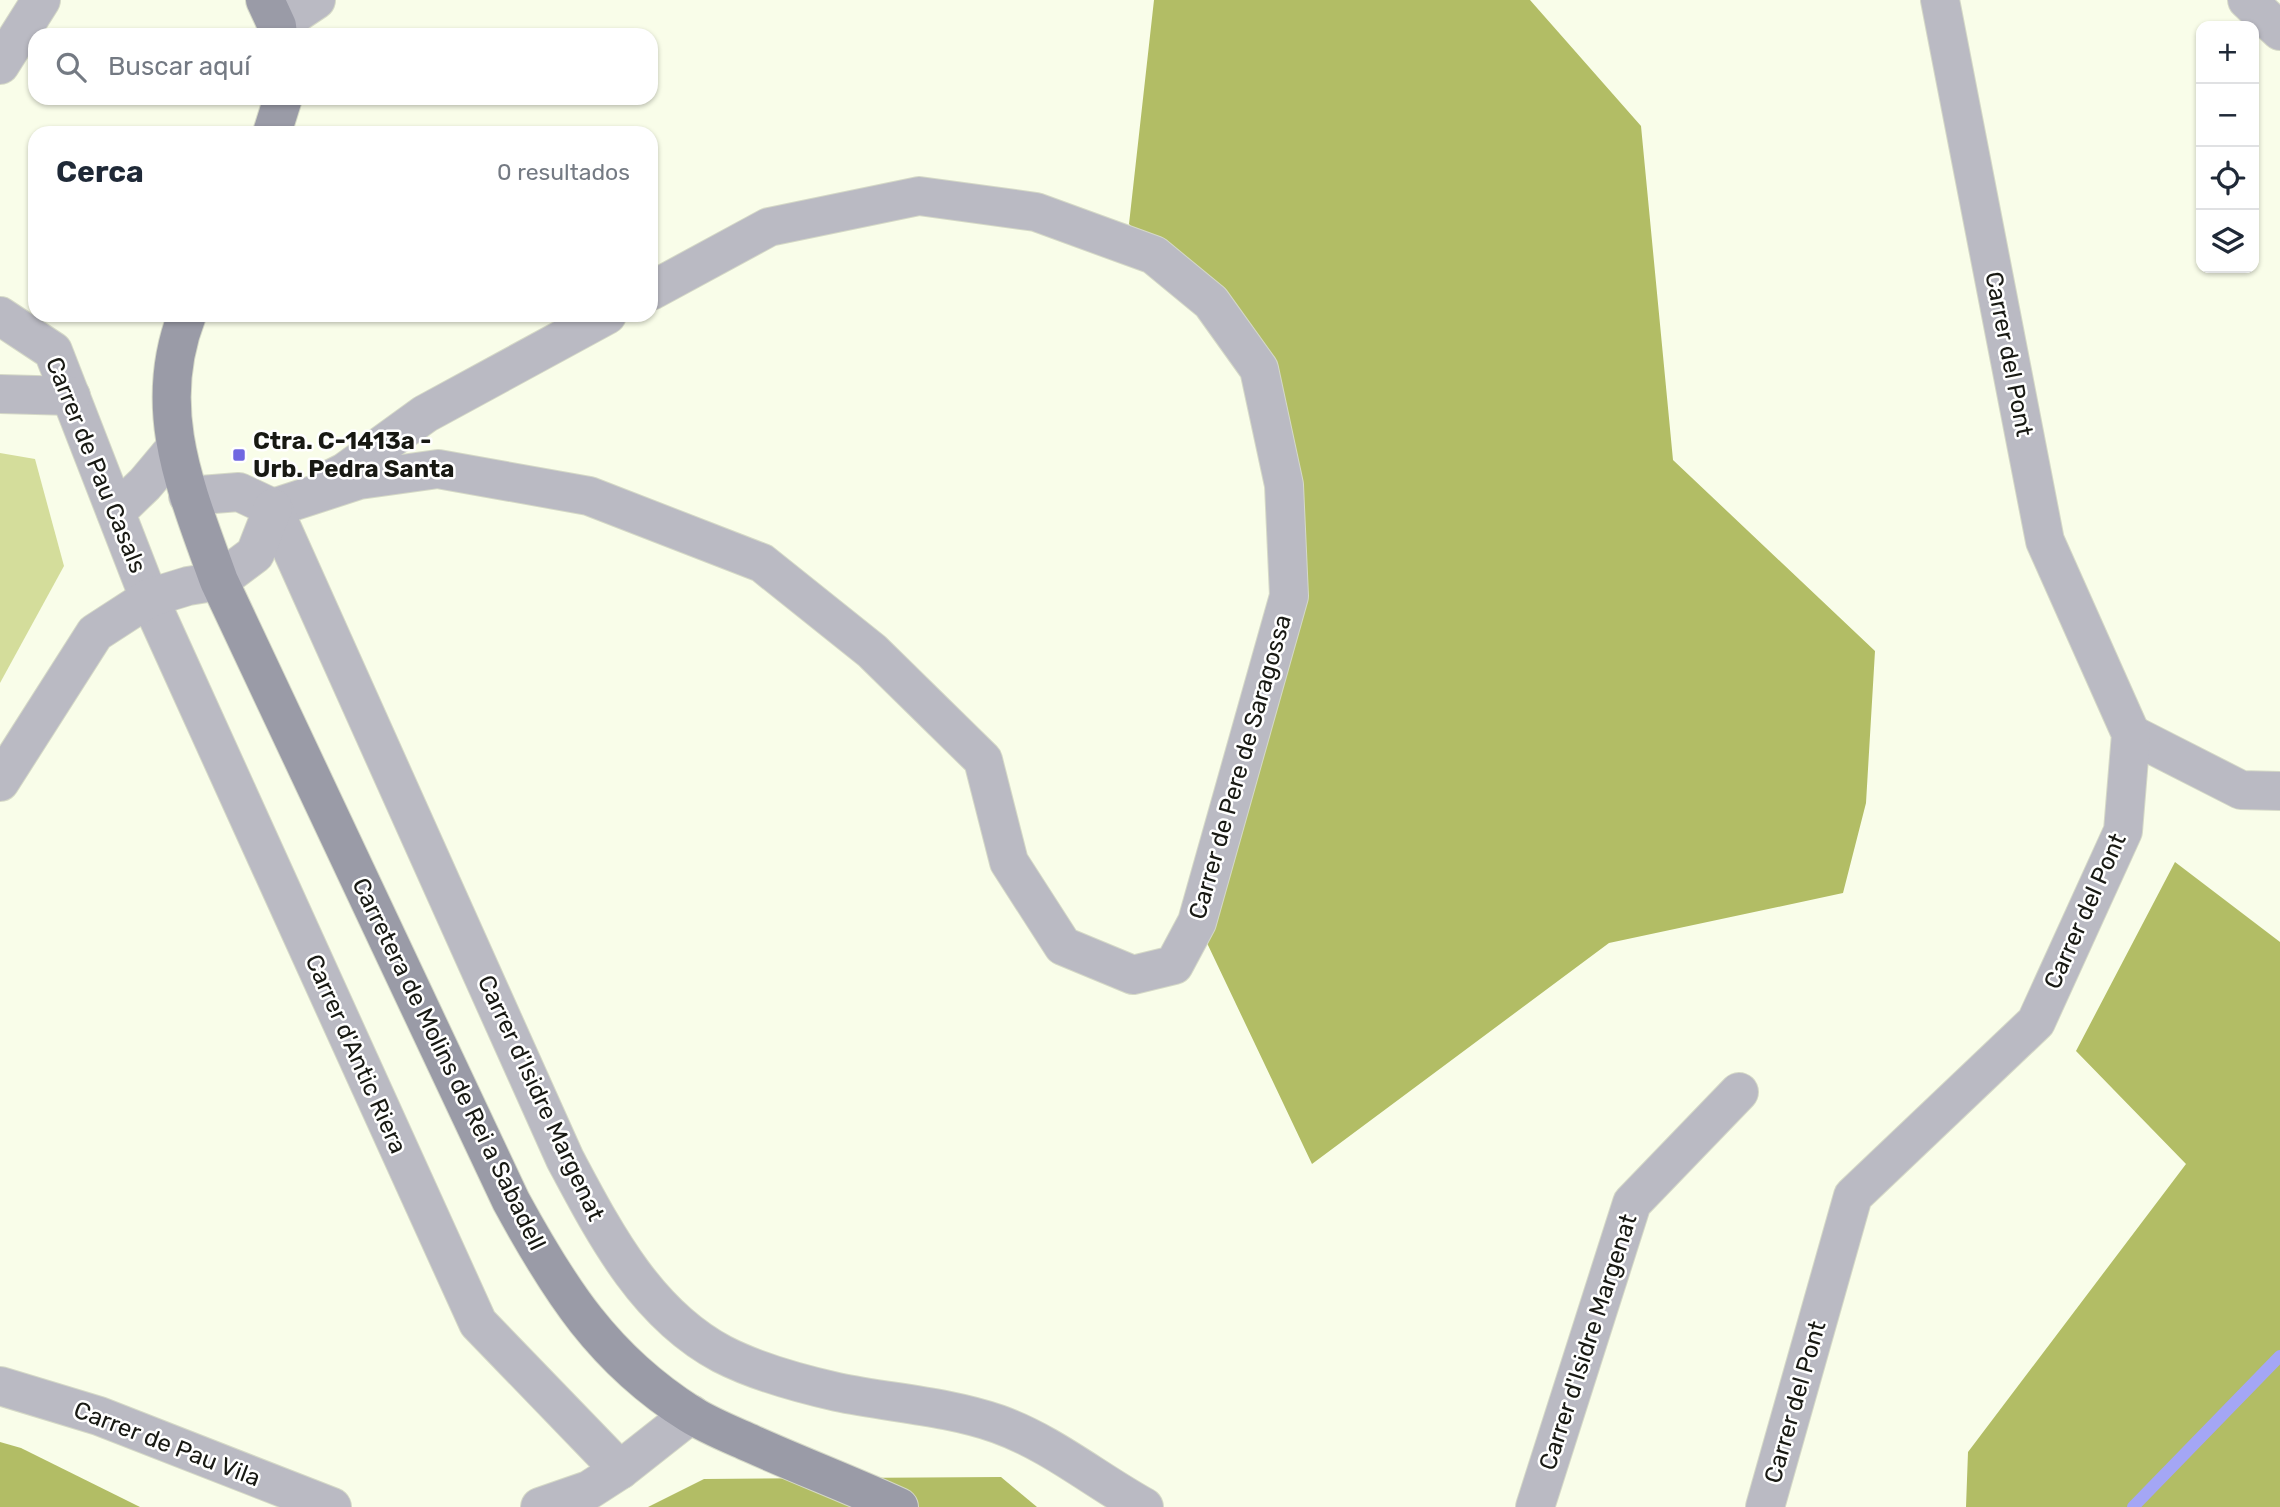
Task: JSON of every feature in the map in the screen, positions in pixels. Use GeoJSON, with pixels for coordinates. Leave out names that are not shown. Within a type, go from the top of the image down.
{"type":"FeatureCollection","features":[{"type":"Feature","properties":{"kind":"main road"},"geometry":{"type":"LineString","coordinates":[[274,126],[281,105]]}},
{"type":"Feature","properties":{"kind":"main road"},"geometry":{"type":"LineString","coordinates":[[185,322],[175,355],[171,384],[173,435],[186,490]]}},
{"type":"Feature","properties":{"kind":"main road","name":"Carretera de Molins de Rei a Sabadell"},"geometry":{"type":"LineString","coordinates":[[186,490],[219,581],[511,1202],[569,1300],[599,1338],[644,1380],[691,1414],[745,1441],[899,1507]]}},
{"type":"Feature","properties":{"kind":"street"},"geometry":{"type":"LineString","coordinates":[[0,65],[41,0]]}},
{"type":"Feature","properties":{"kind":"street"},"geometry":{"type":"LineString","coordinates":[[273,20],[316,0]]}},
{"type":"Feature","properties":{"kind":"street","name":"Carrer del Pont"},"geometry":{"type":"LineString","coordinates":[[1765,1507],[1853,1196],[2036,1023],[2123,831],[2132,734],[2045,541],[1940,0]]}},
{"type":"Feature","properties":{"kind":"street"},"geometry":{"type":"LineString","coordinates":[[2247,0],[2280,31]]}},
{"type":"Feature","properties":{"kind":"street","name":"Carrer de Pere de Saragossa"},"geometry":{"type":"LineString","coordinates":[[273,508],[359,480],[438,468],[589,496],[762,563],[872,652],[984,760],[1009,862],[1063,946],[1133,975],[1174,965],[1197,922],[1289,596],[1284,485],[1259,369],[1211,302],[1154,255],[1075,226],[1036,212],[919,196],[769,227],[658,287]]}},
{"type":"Feature","properties":{"kind":"street","name":"Carrer de Pau Casals"},"geometry":{"type":"LineString","coordinates":[[0,316],[53,351],[149,598]]}},
{"type":"Feature","properties":{"kind":"street"},"geometry":{"type":"LineString","coordinates":[[0,782],[95,633],[149,598],[188,586],[219,581],[255,554],[273,508],[345,472],[425,414],[594,322]]}},
{"type":"Feature","properties":{"kind":"street"},"geometry":{"type":"LineString","coordinates":[[0,394],[71,396]]}},
{"type":"Feature","properties":{"kind":"street"},"geometry":{"type":"LineString","coordinates":[[116,512],[145,484],[176,447]]}},
{"type":"Feature","properties":{"kind":"street"},"geometry":{"type":"LineString","coordinates":[[186,490],[239,492],[273,508]]}},
{"type":"Feature","properties":{"kind":"street","name":"Carrer d'Isidre Margenat"},"geometry":{"type":"LineString","coordinates":[[273,508],[565,1159],[604,1232],[636,1280],[675,1321],[719,1352],[747,1366],[773,1376],[836,1392],[943,1410],[996,1423],[1041,1442],[1109,1488],[1144,1507]]}},
{"type":"Feature","properties":{"kind":"street","name":"Carrer d'Antic Riera"},"geometry":{"type":"LineString","coordinates":[[149,598],[478,1323],[620,1470]]}},
{"type":"Feature","properties":{"kind":"street"},"geometry":{"type":"LineString","coordinates":[[2132,734],[2241,790],[2280,791]]}},
{"type":"Feature","properties":{"kind":"street","name":"Carrer d'Isidre Margenat"},"geometry":{"type":"LineString","coordinates":[[1535,1507],[1632,1203],[1739,1093]]}},
{"type":"Feature","properties":{"kind":"street","name":"Carrer de Pau Vila"},"geometry":{"type":"LineString","coordinates":[[0,1386],[99,1416],[332,1507]]}},
{"type":"Feature","properties":{"kind":"street"},"geometry":{"type":"LineString","coordinates":[[540,1507],[589,1490],[620,1470],[691,1414]]}},
{"type":"Feature","properties":{"kind":"green space"},"geometry":{"type":"Polygon","coordinates":[[[1154,0],[1530,0],[1641,126],[1673,460],[1875,651],[1866,803],[1843,893],[1609,943],[1312,1164],[1197,922],[1289,596],[1259,369],[1129,224],[1154,0]]]}},
{"type":"Feature","properties":{"kind":"green space"},"geometry":{"type":"Polygon","coordinates":[[[0,453],[35,459],[64,566],[0,683],[0,453]]]}},
{"type":"Feature","properties":{"kind":"green space"},"geometry":{"type":"Polygon","coordinates":[[[2175,862],[2280,942],[2280,1507],[1966,1507],[1968,1452],[2186,1164],[2076,1051],[2175,862]]]}},
{"type":"Feature","properties":{"kind":"green space"},"geometry":{"type":"Polygon","coordinates":[[[0,1442],[21,1448],[140,1507],[0,1507],[0,1442]]]}},
{"type":"Feature","properties":{"kind":"green space"},"geometry":{"type":"Polygon","coordinates":[[[1001,1477],[1037,1507],[648,1507],[704,1479],[1001,1477]]]}},
{"type":"Feature","properties":{"kind":"waterway"},"geometry":{"type":"LineString","coordinates":[[2133,1507],[2280,1356]]}},
{"type":"Feature","properties":{"kind":"place","name":"Ctra. C-1413a - Urb. Pedra Santa"},"geometry":{"type":"Point","coordinates":[239,455]}}]}
